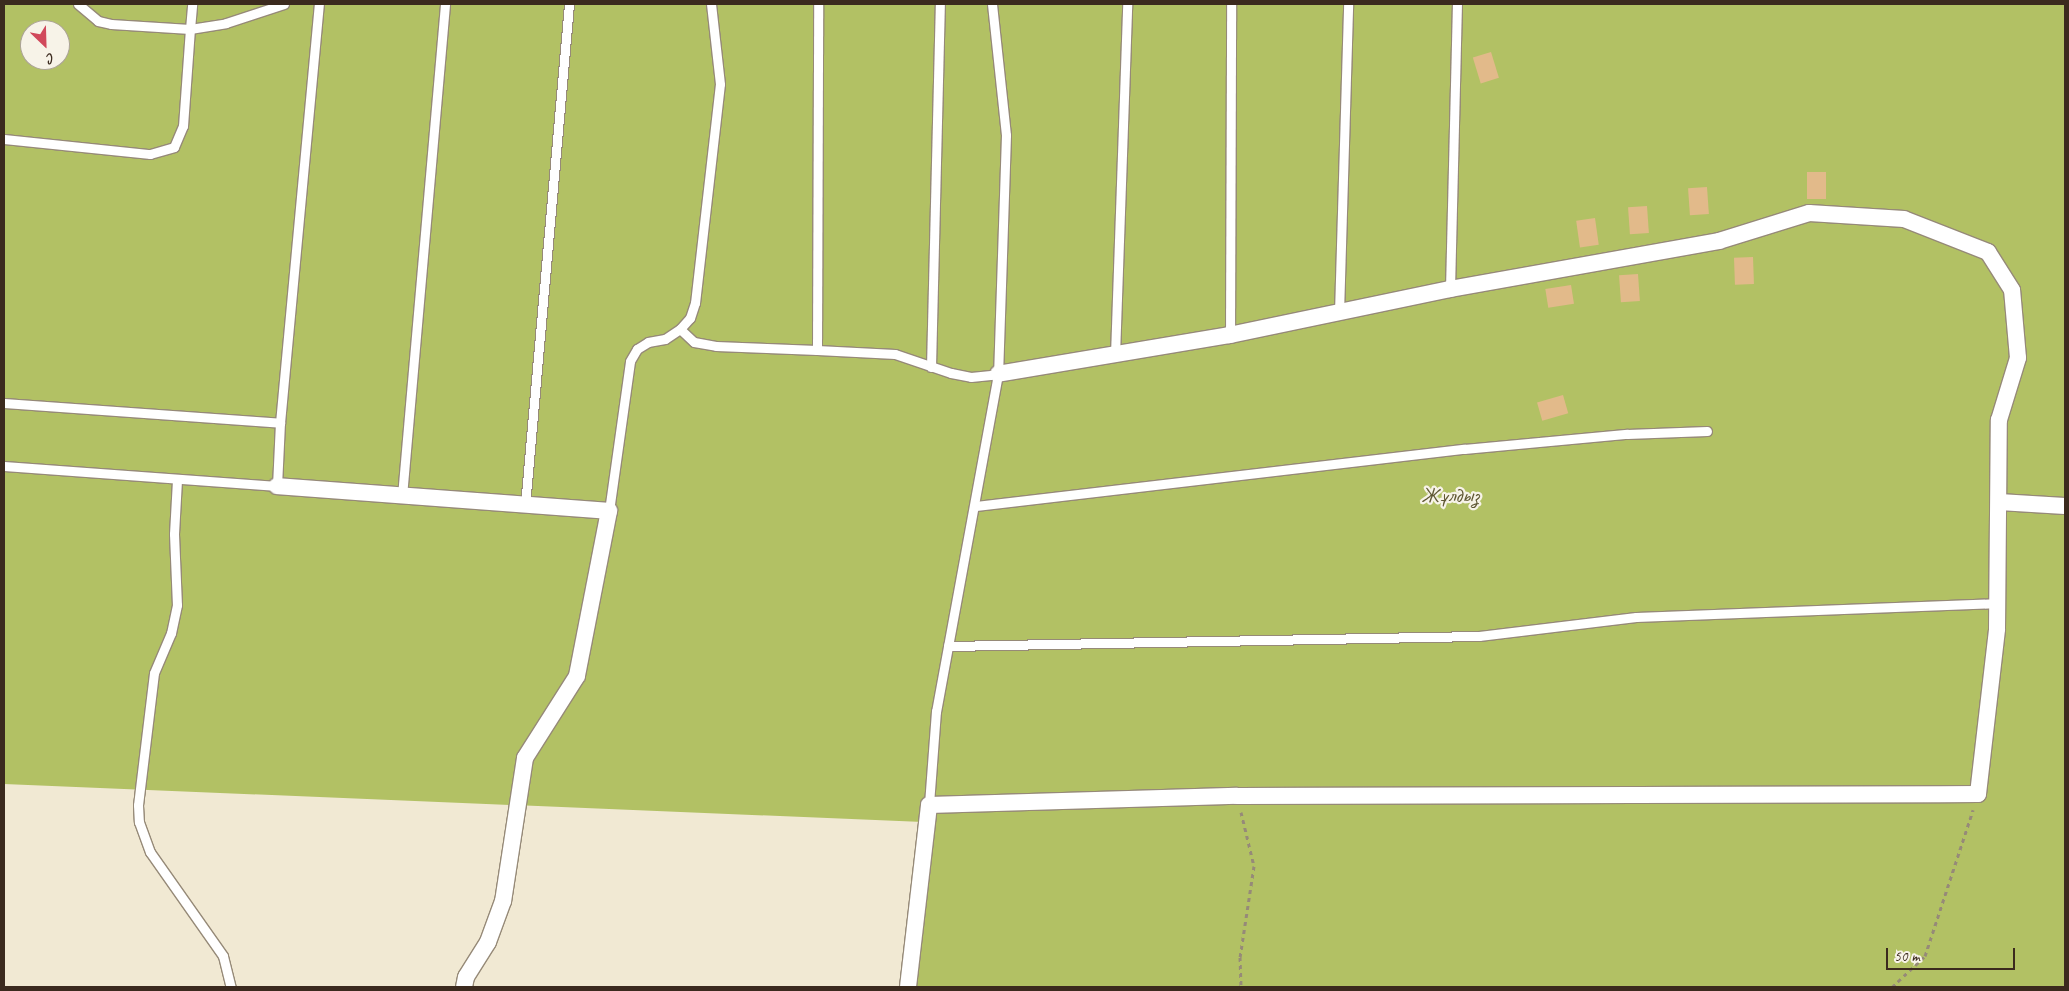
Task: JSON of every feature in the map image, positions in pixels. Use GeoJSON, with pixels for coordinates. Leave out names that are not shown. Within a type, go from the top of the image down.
{"type":"FeatureCollection","features":[{"type":"Feature","properties":{"kind":"street"},"geometry":{"type":"LineString","coordinates":[[908,987],[929,805],[1237,796],[1978,794],[1998,604],[1999,420],[2018,358],[2012,290],[1988,252],[1904,219],[1809,213],[1719,241],[1450,290],[1230,335],[998,374]]}},
{"type":"Feature","properties":{"kind":"street"},"geometry":{"type":"LineString","coordinates":[[277,486],[609,511],[577,676],[526,758],[503,901],[488,942],[466,977],[464,987]]}},
{"type":"Feature","properties":{"kind":"street"},"geometry":{"type":"LineString","coordinates":[[1999,502],[2065,506]]}},
{"type":"Feature","properties":{"kind":"lane"},"geometry":{"type":"LineString","coordinates":[[78,4],[98,21],[111,24],[190,29],[226,23],[284,4]]}},
{"type":"Feature","properties":{"kind":"lane"},"geometry":{"type":"LineString","coordinates":[[4,139],[150,154],[174,147],[184,126],[192,4]]}},
{"type":"Feature","properties":{"kind":"lane"},"geometry":{"type":"LineString","coordinates":[[4,466],[277,486],[280,423],[319,4]]}},
{"type":"Feature","properties":{"kind":"lane"},"geometry":{"type":"LineString","coordinates":[[402,496],[445,4]]}},
{"type":"Feature","properties":{"kind":"lane"},"geometry":{"type":"LineString","coordinates":[[525,506],[568,42],[569,4]]}},
{"type":"Feature","properties":{"kind":"lane"},"geometry":{"type":"LineString","coordinates":[[609,511],[630,361],[643,346],[665,339],[680,328],[690,318],[694,303],[717,130],[720,84],[711,4]]}},
{"type":"Feature","properties":{"kind":"lane"},"geometry":{"type":"LineString","coordinates":[[817,350],[818,4]]}},
{"type":"Feature","properties":{"kind":"lane"},"geometry":{"type":"LineString","coordinates":[[931,367],[940,4]]}},
{"type":"Feature","properties":{"kind":"lane"},"geometry":{"type":"LineString","coordinates":[[929,805],[936,710],[958,583],[976,506],[998,374],[1006,135],[992,4]]}},
{"type":"Feature","properties":{"kind":"lane"},"geometry":{"type":"LineString","coordinates":[[1115,355],[1127,4]]}},
{"type":"Feature","properties":{"kind":"lane"},"geometry":{"type":"LineString","coordinates":[[1230,335],[1231,4]]}},
{"type":"Feature","properties":{"kind":"lane"},"geometry":{"type":"LineString","coordinates":[[1339,313],[1348,4]]}},
{"type":"Feature","properties":{"kind":"lane"},"geometry":{"type":"LineString","coordinates":[[1450,290],[1457,4]]}},
{"type":"Feature","properties":{"kind":"lane"},"geometry":{"type":"LineString","coordinates":[[680,328],[694,342],[716,346],[895,354],[931,367],[971,377],[998,374]]}},
{"type":"Feature","properties":{"kind":"lane"},"geometry":{"type":"LineString","coordinates":[[4,403],[280,423]]}},
{"type":"Feature","properties":{"kind":"lane"},"geometry":{"type":"LineString","coordinates":[[976,506],[1464,448],[1627,434],[1707,431]]}},
{"type":"Feature","properties":{"kind":"lane"},"geometry":{"type":"LineString","coordinates":[[178,480],[174,534],[177,604],[171,634],[154,673],[138,805],[139,822],[150,852],[223,956],[231,987]]}},
{"type":"Feature","properties":{"kind":"lane"},"geometry":{"type":"LineString","coordinates":[[948,646],[1479,636],[1636,617],[1998,604]]}},
{"type":"Feature","properties":{"kind":"path"},"geometry":{"type":"LineString","coordinates":[[1892,987],[1925,956],[1978,794]]}},
{"type":"Feature","properties":{"kind":"path"},"geometry":{"type":"LineString","coordinates":[[1237,796],[1254,866],[1240,957],[1241,987]]}},
{"type":"Feature","properties":{"kind":"green space","name":"Жұлдыз"},"geometry":{"type":"Polygon","coordinates":[[[4,4],[2065,4],[2065,987],[915,987],[923,822],[4,784],[4,4]]]}},
{"type":"Feature","properties":{"kind":"building"},"geometry":{"type":"Polygon","coordinates":[[[1491,52],[1499,78],[1481,83],[1473,58],[1491,52]]]}},
{"type":"Feature","properties":{"kind":"building"},"geometry":{"type":"Polygon","coordinates":[[[1807,172],[1826,172],[1826,199],[1807,199],[1807,172]]]}},
{"type":"Feature","properties":{"kind":"building"},"geometry":{"type":"Polygon","coordinates":[[[1707,187],[1709,214],[1690,215],[1688,188],[1707,187]]]}},
{"type":"Feature","properties":{"kind":"building"},"geometry":{"type":"Polygon","coordinates":[[[1647,206],[1649,233],[1630,234],[1628,207],[1647,206]]]}},
{"type":"Feature","properties":{"kind":"building"},"geometry":{"type":"Polygon","coordinates":[[[1595,218],[1599,245],[1580,247],[1576,221],[1595,218]]]}},
{"type":"Feature","properties":{"kind":"building"},"geometry":{"type":"Polygon","coordinates":[[[1753,257],[1754,284],[1735,285],[1734,258],[1753,257]]]}},
{"type":"Feature","properties":{"kind":"building"},"geometry":{"type":"Polygon","coordinates":[[[1638,274],[1640,301],[1621,302],[1619,275],[1638,274]]]}},
{"type":"Feature","properties":{"kind":"building"},"geometry":{"type":"Polygon","coordinates":[[[1571,285],[1574,304],[1548,308],[1545,289],[1571,285]]]}},
{"type":"Feature","properties":{"kind":"building"},"geometry":{"type":"Polygon","coordinates":[[[1563,395],[1568,413],[1542,421],[1537,402],[1563,395]]]}}]}
